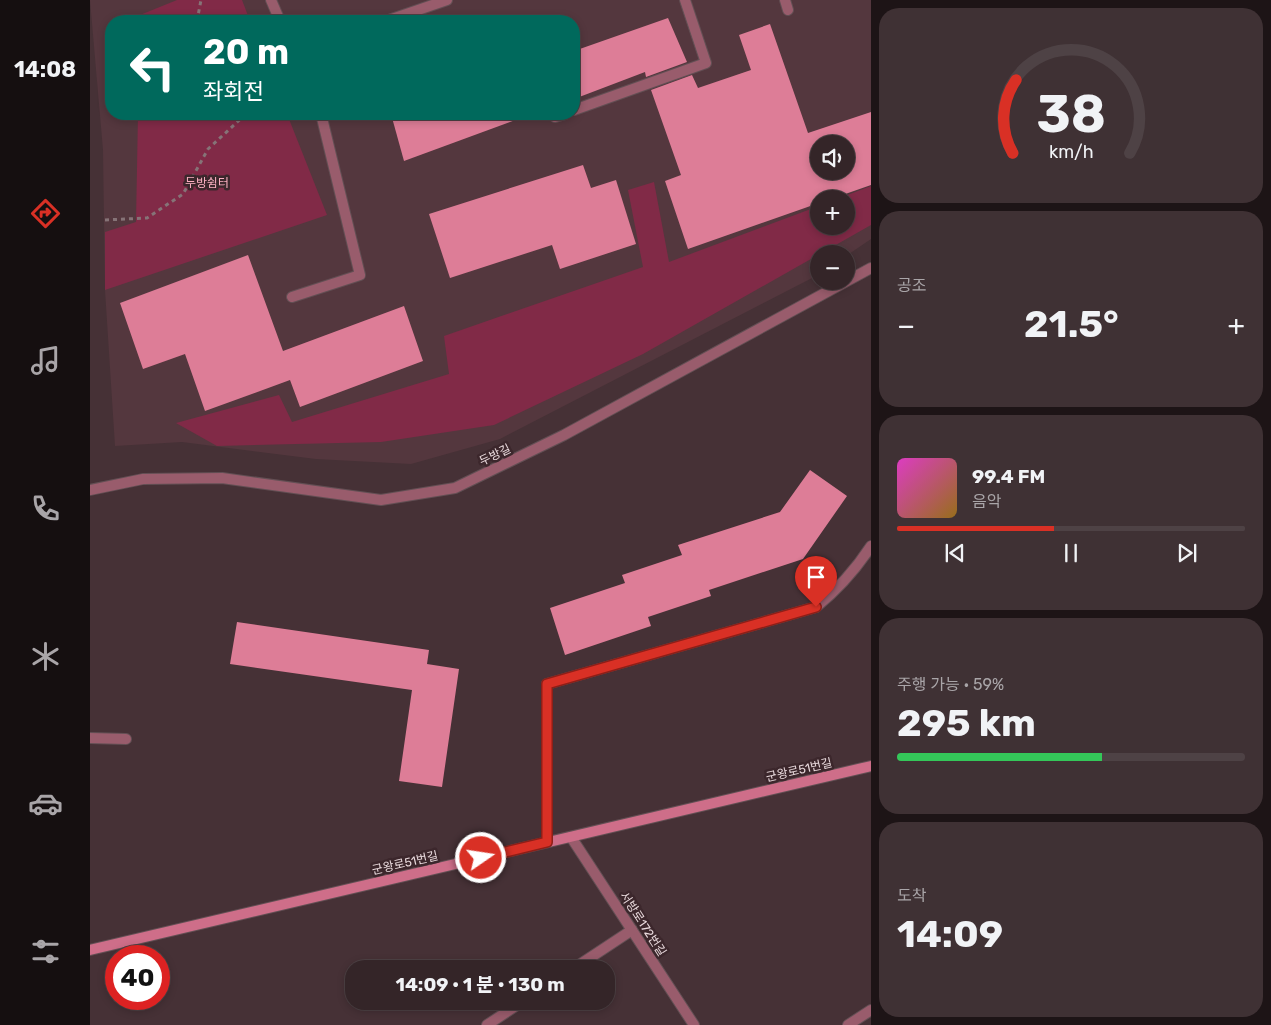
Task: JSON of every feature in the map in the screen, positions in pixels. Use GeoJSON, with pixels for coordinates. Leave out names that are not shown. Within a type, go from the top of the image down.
{"type":"FeatureCollection","features":[{"type":"Feature","properties":{"kind":"street"},"geometry":{"type":"LineString","coordinates":[[271,0],[277,15]]}},
{"type":"Feature","properties":{"kind":"street"},"geometry":{"type":"LineString","coordinates":[[403,15],[447,0]]}},
{"type":"Feature","properties":{"kind":"street"},"geometry":{"type":"LineString","coordinates":[[580,108],[706,64],[685,0]]}},
{"type":"Feature","properties":{"kind":"street"},"geometry":{"type":"LineString","coordinates":[[292,297],[360,275],[322,120]]}},
{"type":"Feature","properties":{"kind":"street","name":"두방길"},"geometry":{"type":"LineString","coordinates":[[90,490],[143,479],[222,478],[381,500],[455,488],[564,435],[871,268]]}},
{"type":"Feature","properties":{"kind":"street"},"geometry":{"type":"LineString","coordinates":[[547,842],[547,684],[816,607],[856,567],[871,546]]}},
{"type":"Feature","properties":{"kind":"street"},"geometry":{"type":"LineString","coordinates":[[90,738],[126,738]]}},
{"type":"Feature","properties":{"kind":"street","name":"군왕로51번길"},"geometry":{"type":"LineString","coordinates":[[90,950],[871,766]]}},
{"type":"Feature","properties":{"kind":"street","name":"서방로172번길"},"geometry":{"type":"LineString","coordinates":[[571,836],[694,1025]]}},
{"type":"Feature","properties":{"kind":"street"},"geometry":{"type":"LineString","coordinates":[[587,960],[632,930]]}},
{"type":"Feature","properties":{"kind":"street"},"geometry":{"type":"LineString","coordinates":[[487,1025],[510,1010]]}},
{"type":"Feature","properties":{"kind":"street"},"geometry":{"type":"LineString","coordinates":[[848,1025],[871,1010]]}},
{"type":"Feature","properties":{"kind":"path"},"geometry":{"type":"LineString","coordinates":[[198,15],[201,0]]}},
{"type":"Feature","properties":{"kind":"path"},"geometry":{"type":"LineString","coordinates":[[105,220],[147,218],[183,194],[208,148],[239,120]]}},
{"type":"Feature","properties":{"kind":"shaded area"},"geometry":{"type":"Polygon","coordinates":[[[90,0],[871,0],[871,239],[855,250],[855,245],[810,245],[810,279],[500,439],[411,464],[316,459],[182,442],[115,446],[105,290],[103,150],[90,0]]]}},
{"type":"Feature","properties":{"kind":"green space"},"geometry":{"type":"Polygon","coordinates":[[[177,0],[242,0],[248,15],[140,15],[177,0]]]}},
{"type":"Feature","properties":{"kind":"green space","name":"두방쉼터"},"geometry":{"type":"Polygon","coordinates":[[[138,120],[289,120],[327,215],[105,290],[105,232],[136,222],[138,120]]]}},
{"type":"Feature","properties":{"kind":"green space"},"geometry":{"type":"Polygon","coordinates":[[[654,182],[669,262],[810,209],[810,235],[853,235],[836,245],[810,245],[810,260],[643,354],[494,425],[381,442],[217,446],[176,423],[279,395],[292,422],[449,374],[444,336],[643,267],[628,190],[654,182]]]}},
{"type":"Feature","properties":{"kind":"green space"},"geometry":{"type":"Polygon","coordinates":[[[871,186],[871,225],[855,234],[855,192],[871,186]]]}},
{"type":"Feature","properties":{"kind":"building"},"geometry":{"type":"Polygon","coordinates":[[[668,18],[687,62],[646,77],[645,72],[580,97],[580,49],[668,18]]]}},
{"type":"Feature","properties":{"kind":"building"},"geometry":{"type":"Polygon","coordinates":[[[770,24],[808,133],[871,112],[871,185],[855,191],[810,190],[810,206],[688,249],[665,181],[681,175],[651,90],[692,75],[698,88],[751,70],[739,35],[770,24]]]}},
{"type":"Feature","properties":{"kind":"building"},"geometry":{"type":"Polygon","coordinates":[[[393,120],[515,120],[404,161],[393,120]]]}},
{"type":"Feature","properties":{"kind":"building"},"geometry":{"type":"Polygon","coordinates":[[[583,165],[591,188],[616,180],[636,244],[560,269],[552,245],[450,278],[429,214],[583,165]]]}},
{"type":"Feature","properties":{"kind":"building"},"geometry":{"type":"Polygon","coordinates":[[[248,255],[283,351],[404,306],[423,361],[300,407],[290,380],[205,411],[185,354],[143,369],[120,303],[248,255]]]}},
{"type":"Feature","properties":{"kind":"building"},"geometry":{"type":"Polygon","coordinates":[[[810,470],[847,496],[803,559],[709,590],[711,596],[648,617],[651,626],[565,655],[550,608],[625,583],[622,575],[682,555],[678,545],[780,512],[810,470]]]}},
{"type":"Feature","properties":{"kind":"building"},"geometry":{"type":"Polygon","coordinates":[[[237,622],[429,650],[427,664],[459,669],[442,787],[399,781],[412,690],[230,664],[237,622]]]}},
{"type":"Feature","properties":{"kind":"route"},"geometry":{"type":"LineString","coordinates":[[481,858],[547,842],[547,684],[816,607]]}}]}
